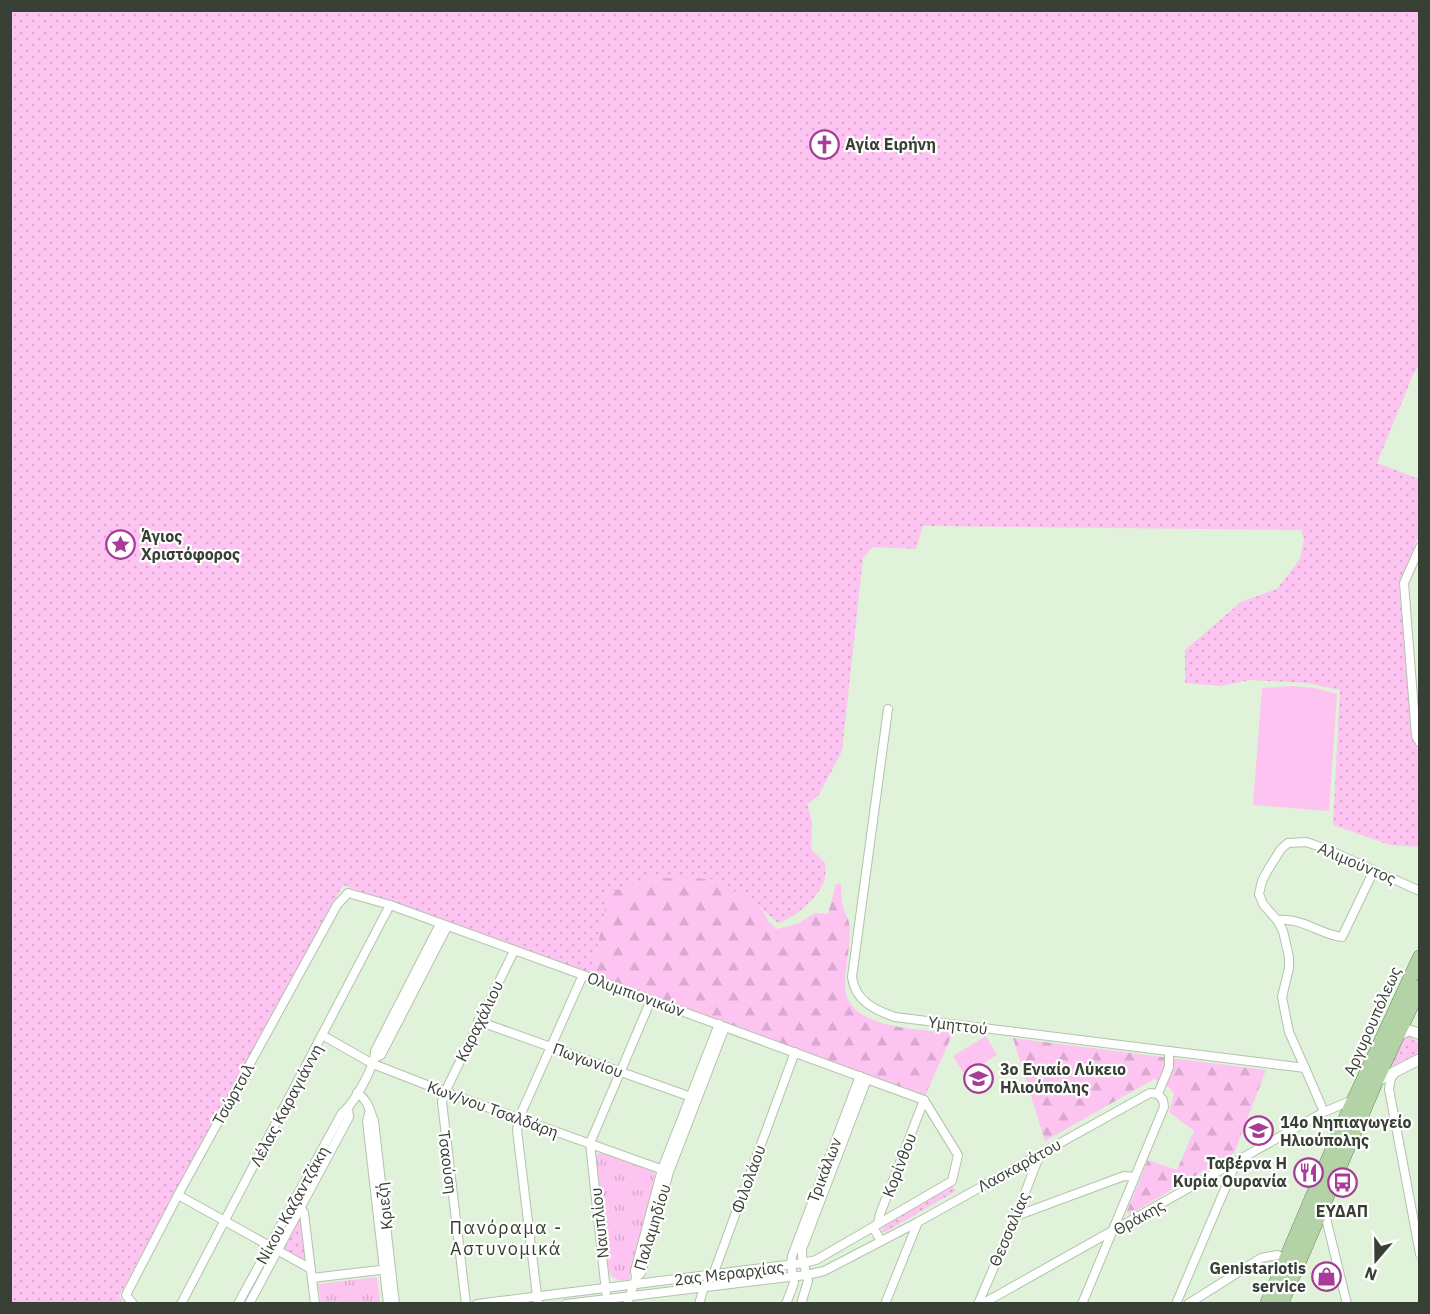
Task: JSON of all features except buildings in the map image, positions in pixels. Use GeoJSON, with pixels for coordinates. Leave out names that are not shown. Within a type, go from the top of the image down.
{"type":"FeatureCollection","features":[{"type":"Feature","properties":{"kind":"main road","name":"Αργυρουπόλεως"},"geometry":{"type":"LineString","coordinates":[[1267,1304],[1419,957]]}},
{"type":"Feature","properties":{"kind":"main road","name":"Αργυρουπόλεως"},"geometry":{"type":"LineString","coordinates":[[1281,1304],[1419,987]]}},
{"type":"Feature","properties":{"kind":"street"},"geometry":{"type":"LineString","coordinates":[[1419,547],[1404,583],[1416,736],[1419,743]]}},
{"type":"Feature","properties":{"kind":"street"},"geometry":{"type":"LineString","coordinates":[[1410,663],[1419,667]]}},
{"type":"Feature","properties":{"kind":"street","name":"Υμηττού"},"geometry":{"type":"LineString","coordinates":[[888,709],[852,977],[857,994],[868,1005],[895,1017],[1305,1068]]}},
{"type":"Feature","properties":{"kind":"street","name":"Αλιμούντος"},"geometry":{"type":"LineString","coordinates":[[1305,1068],[1289,1032],[1282,998],[1289,968],[1289,957],[1283,932],[1277,920],[1263,904],[1259,894],[1262,881],[1281,849],[1287,843],[1306,842],[1419,891]]}},
{"type":"Feature","properties":{"kind":"street"},"geometry":{"type":"LineString","coordinates":[[1277,920],[1296,920],[1334,936],[1342,937],[1374,870]]}},
{"type":"Feature","properties":{"kind":"street","name":"Ολυμπιονικών"},"geometry":{"type":"LineString","coordinates":[[344,895],[354,894],[390,905],[926,1101]]}},
{"type":"Feature","properties":{"kind":"street","name":"Τσώρτσιλ"},"geometry":{"type":"LineString","coordinates":[[133,1304],[126,1294],[178,1195],[344,895]]}},
{"type":"Feature","properties":{"kind":"street","name":"Λέλας Καραγιάννη"},"geometry":{"type":"LineString","coordinates":[[181,1304],[390,905]]}},
{"type":"Feature","properties":{"kind":"street","name":"Νίκου Καζαντζάκη"},"geometry":{"type":"LineString","coordinates":[[249,1304],[293,1202],[342,1113],[357,1094],[374,1061],[381,1055],[444,926]]}},
{"type":"Feature","properties":{"kind":"street","name":"Καραχάλιου"},"geometry":{"type":"LineString","coordinates":[[444,1092],[514,951]]}},
{"type":"Feature","properties":{"kind":"street"},"geometry":{"type":"LineString","coordinates":[[537,1300],[517,1130],[519,1118],[583,975]]}},
{"type":"Feature","properties":{"kind":"street"},"geometry":{"type":"LineString","coordinates":[[590,1143],[651,1000]]}},
{"type":"Feature","properties":{"kind":"street","name":"Πωγωνίου"},"geometry":{"type":"LineString","coordinates":[[478,1021],[694,1098]]}},
{"type":"Feature","properties":{"kind":"street","name":"Παλαμηδίου"},"geometry":{"type":"LineString","coordinates":[[627,1304],[635,1281],[641,1273],[665,1171],[722,1025]]}},
{"type":"Feature","properties":{"kind":"street"},"geometry":{"type":"LineString","coordinates":[[1397,1036],[1408,1030],[1419,1034]]}},
{"type":"Feature","properties":{"kind":"street","name":"Κων/νου Τσαλδάρη"},"geometry":{"type":"LineString","coordinates":[[322,1035],[444,1092],[665,1171]]}},
{"type":"Feature","properties":{"kind":"street"},"geometry":{"type":"LineString","coordinates":[[1082,1304],[1164,1107],[1164,1100],[1158,1094],[1169,1067],[1169,1051]]}},
{"type":"Feature","properties":{"kind":"street","name":"Φιλολάου"},"geometry":{"type":"LineString","coordinates":[[699,1304],[704,1287],[713,1275],[795,1052]]}},
{"type":"Feature","properties":{"kind":"street","name":"Θράκης"},"geometry":{"type":"LineString","coordinates":[[980,1304],[1324,1112],[1355,1099],[1377,1080],[1419,1059]]}},
{"type":"Feature","properties":{"kind":"street"},"geometry":{"type":"LineString","coordinates":[[1371,1063],[1372,1074],[1389,1089]]}},
{"type":"Feature","properties":{"kind":"street"},"geometry":{"type":"LineString","coordinates":[[1305,1068],[1324,1112]]}},
{"type":"Feature","properties":{"kind":"street"},"geometry":{"type":"LineString","coordinates":[[1396,1072],[1390,1078],[1389,1089],[1419,1254]]}},
{"type":"Feature","properties":{"kind":"street","name":"Τρικάλων"},"geometry":{"type":"LineString","coordinates":[[803,1263],[802,1250],[863,1078]]}},
{"type":"Feature","properties":{"kind":"street","name":"Τρικάλων"},"geometry":{"type":"LineString","coordinates":[[791,1265],[795,1246],[863,1078]]}},
{"type":"Feature","properties":{"kind":"street","name":"Τσαούση"},"geometry":{"type":"LineString","coordinates":[[444,1092],[442,1115],[466,1304]]}},
{"type":"Feature","properties":{"kind":"street","name":"Λασκαράτου"},"geometry":{"type":"LineString","coordinates":[[806,1275],[824,1271],[918,1222],[1150,1093],[1158,1094]]}},
{"type":"Feature","properties":{"kind":"street","name":"Κριεζή"},"geometry":{"type":"LineString","coordinates":[[357,1094],[365,1098],[374,1120],[388,1269],[388,1304]]}},
{"type":"Feature","properties":{"kind":"street","name":"Λασκαράτου"},"geometry":{"type":"LineString","coordinates":[[803,1263],[816,1260],[952,1181],[958,1155],[926,1101]]}},
{"type":"Feature","properties":{"kind":"street","name":"Κορίνθου"},"geometry":{"type":"LineString","coordinates":[[876,1226],[926,1101]]}},
{"type":"Feature","properties":{"kind":"street","name":"Νίκου Καζαντζάκη"},"geometry":{"type":"LineString","coordinates":[[238,1304],[302,1207],[349,1117],[348,1108]]}},
{"type":"Feature","properties":{"kind":"street","name":"Ναυπλίου"},"geometry":{"type":"LineString","coordinates":[[590,1143],[607,1301]]}},
{"type":"Feature","properties":{"kind":"street","name":"Θεσσαλίας"},"geometry":{"type":"LineString","coordinates":[[980,1304],[1040,1154]]}},
{"type":"Feature","properties":{"kind":"street"},"geometry":{"type":"LineString","coordinates":[[1176,1304],[1236,1162]]}},
{"type":"Feature","properties":{"kind":"street"},"geometry":{"type":"LineString","coordinates":[[1016,1216],[1124,1176],[1135,1177]]}},
{"type":"Feature","properties":{"kind":"street"},"geometry":{"type":"LineString","coordinates":[[178,1195],[273,1249],[311,1274],[388,1269]]}},
{"type":"Feature","properties":{"kind":"street"},"geometry":{"type":"LineString","coordinates":[[293,1202],[302,1207],[304,1213],[315,1304]]}},
{"type":"Feature","properties":{"kind":"street"},"geometry":{"type":"LineString","coordinates":[[1323,1205],[1347,1304]]}},
{"type":"Feature","properties":{"kind":"street"},"geometry":{"type":"LineString","coordinates":[[885,1304],[918,1222]]}},
{"type":"Feature","properties":{"kind":"street"},"geometry":{"type":"LineString","coordinates":[[876,1226],[881,1241]]}},
{"type":"Feature","properties":{"kind":"street"},"geometry":{"type":"LineString","coordinates":[[1188,1304],[1261,1258],[1277,1255],[1287,1259]]}},
{"type":"Feature","properties":{"kind":"street"},"geometry":{"type":"LineString","coordinates":[[801,1304],[807,1289],[803,1263]]}},
{"type":"Feature","properties":{"kind":"street","name":"2ας Μεραρχίας"},"geometry":{"type":"LineString","coordinates":[[477,1304],[537,1300],[635,1281],[713,1275],[803,1263]]}},
{"type":"Feature","properties":{"kind":"street"},"geometry":{"type":"LineString","coordinates":[[786,1304],[794,1283],[791,1265]]}},
{"type":"Feature","properties":{"kind":"street","name":"Κριεζή"},"geometry":{"type":"LineString","coordinates":[[388,1269],[395,1304]]}},
{"type":"Feature","properties":{"kind":"street","name":"2ας Μεραρχίας"},"geometry":{"type":"LineString","coordinates":[[566,1304],[607,1301],[632,1294],[806,1275]]}},
{"type":"Feature","properties":{"kind":"green space"},"geometry":{"type":"Polygon","coordinates":[[[10,11],[1419,11],[1419,365],[1377,463],[1419,479],[1419,534],[1399,585],[1413,741],[1419,751],[1419,847],[1390,845],[1333,825],[1340,690],[1307,683],[1250,680],[1220,686],[1185,683],[1185,650],[1241,602],[1277,589],[1300,559],[1304,539],[1301,530],[923,526],[916,549],[873,547],[863,558],[842,751],[818,796],[807,804],[812,822],[811,849],[825,863],[825,877],[819,891],[807,905],[778,923],[752,900],[592,976],[343,885],[119,1296],[124,1303],[11,1303],[10,11]]]}},
{"type":"Feature","properties":{"kind":"green space"},"geometry":{"type":"Polygon","coordinates":[[[1291,686],[1315,688],[1337,694],[1329,811],[1253,805],[1262,688],[1291,686]]]}},
{"type":"Feature","properties":{"kind":"green space"},"geometry":{"type":"Polygon","coordinates":[[[651,878],[711,879],[752,900],[777,929],[797,924],[815,913],[828,914],[836,884],[841,883],[842,903],[850,930],[845,984],[848,999],[857,1010],[870,1019],[905,1028],[953,1033],[924,1098],[592,976],[608,893],[651,878]]]}},
{"type":"Feature","properties":{"kind":"green space"},"geometry":{"type":"Polygon","coordinates":[[[986,1036],[997,1055],[965,1075],[953,1056],[986,1036]]]}},
{"type":"Feature","properties":{"kind":"green space"},"geometry":{"type":"Polygon","coordinates":[[[1409,1036],[1419,1043],[1417,1054],[1393,1066],[1391,1064],[1404,1037],[1409,1036]]]}},
{"type":"Feature","properties":{"kind":"green space"},"geometry":{"type":"Polygon","coordinates":[[[1013,1038],[1266,1070],[1234,1153],[1129,1215],[1127,1211],[1148,1160],[1177,1170],[1194,1131],[1169,1112],[1174,1094],[1154,1079],[1045,1141],[1013,1038]]]}},
{"type":"Feature","properties":{"kind":"green space"},"geometry":{"type":"Polygon","coordinates":[[[604,1152],[644,1166],[654,1172],[655,1179],[629,1280],[617,1279],[609,1272],[595,1155],[604,1152]]]}},
{"type":"Feature","properties":{"kind":"green space"},"geometry":{"type":"Polygon","coordinates":[[[952,1185],[956,1191],[885,1232],[881,1232],[884,1226],[952,1185]]]}},
{"type":"Feature","properties":{"kind":"green space"},"geometry":{"type":"Polygon","coordinates":[[[298,1219],[301,1220],[305,1258],[302,1261],[283,1248],[298,1219]]]}},
{"type":"Feature","properties":{"kind":"green space"},"geometry":{"type":"Polygon","coordinates":[[[377,1277],[380,1303],[321,1303],[318,1284],[377,1277]]]}},
{"type":"Feature","properties":{"kind":"place","name":"Αγία Ειρήνη"},"geometry":{"type":"Point","coordinates":[824,144]}},
{"type":"Feature","properties":{"kind":"place","name":"Άγιος Χριστόφορος"},"geometry":{"type":"Point","coordinates":[120,545]}},
{"type":"Feature","properties":{"kind":"place","name":"3ο Ενιαίο Λύκειο Ηλιούπολης"},"geometry":{"type":"Point","coordinates":[979,1078]}},
{"type":"Feature","properties":{"kind":"place","name":"14ο Νηπιαγωγείο Ηλιούπολης"},"geometry":{"type":"Point","coordinates":[1259,1131]}},
{"type":"Feature","properties":{"kind":"place","name":"Ταβέρνα Η Κυρία Ουρανία"},"geometry":{"type":"Point","coordinates":[1308,1172]}},
{"type":"Feature","properties":{"kind":"place","name":"ΕΥΔΑΠ"},"geometry":{"type":"Point","coordinates":[1342,1183]}},
{"type":"Feature","properties":{"kind":"place","name":"Genistariotis service"},"geometry":{"type":"Point","coordinates":[1327,1277]}},
{"type":"Feature","properties":{"kind":"district","name":"Πανόραμα - Αστυνομικά"},"geometry":{"type":"Point","coordinates":[506,1237]}}]}
